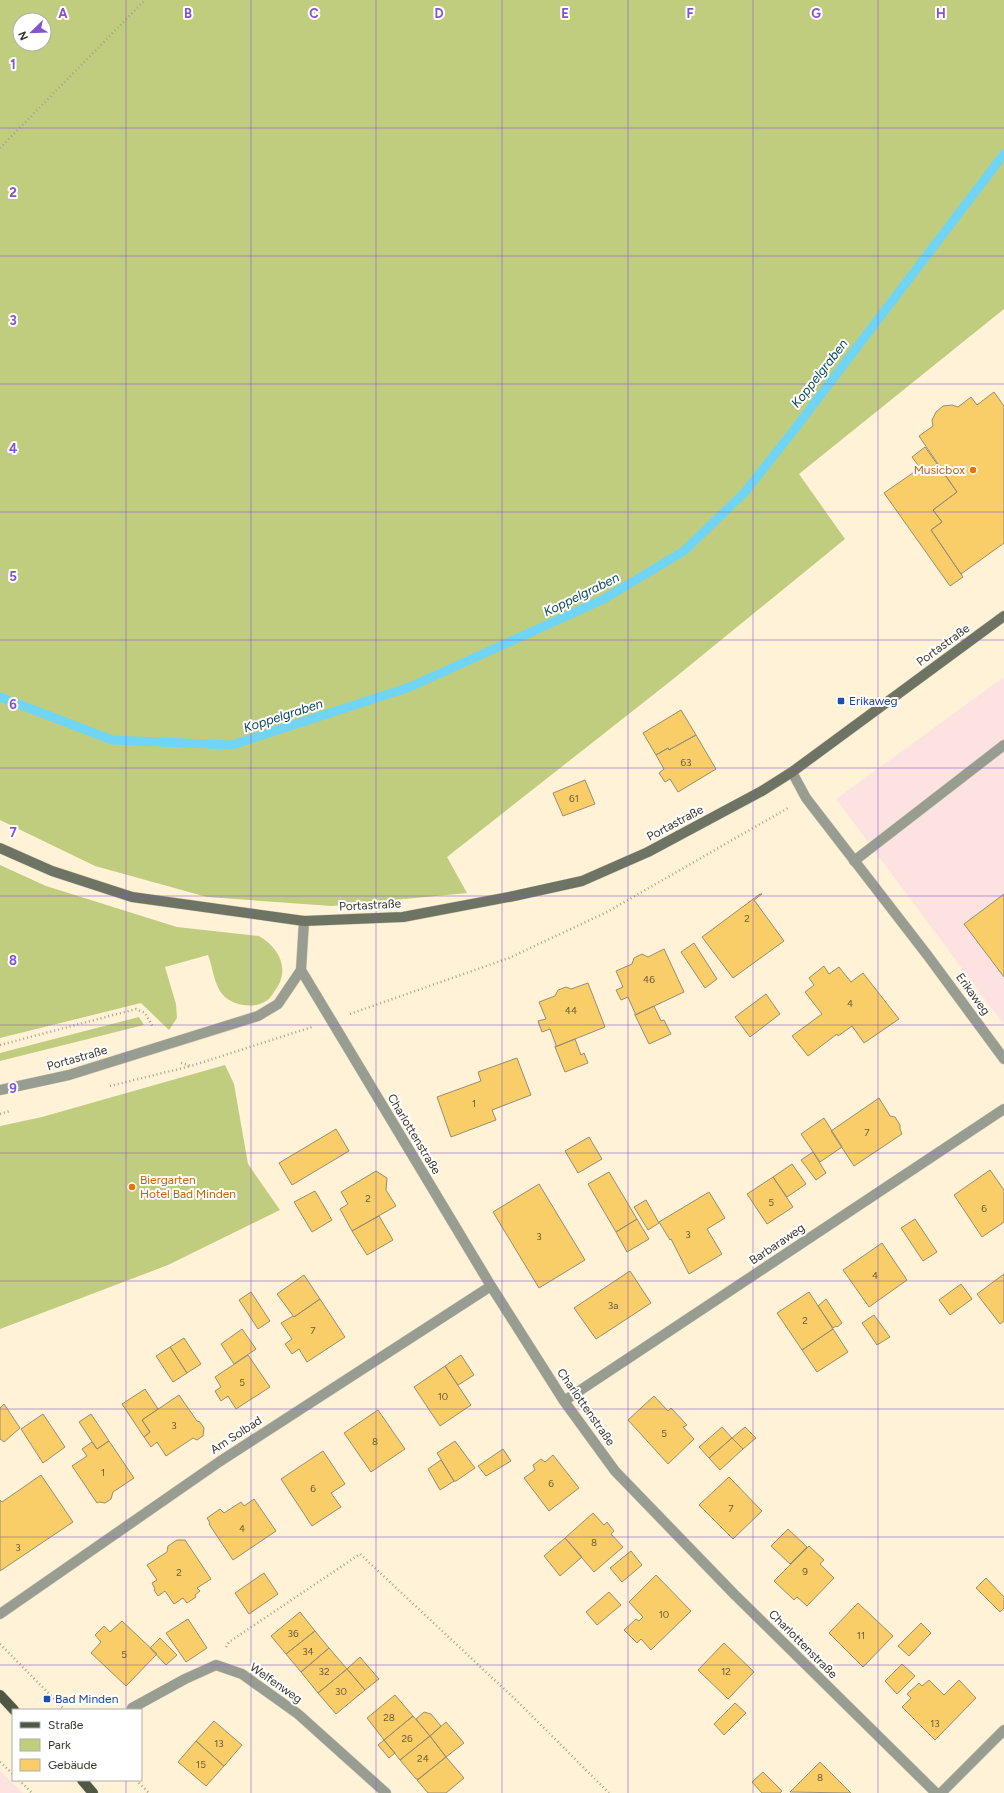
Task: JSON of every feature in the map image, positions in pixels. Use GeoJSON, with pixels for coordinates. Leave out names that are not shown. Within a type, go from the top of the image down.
{"type":"FeatureCollection","features":[{"type":"Feature","properties":{"kind":"main road","name":"Portastraße"},"geometry":{"type":"LineString","coordinates":[[0,848],[52,871],[132,897],[304,921],[403,917],[514,896],[582,881],[648,852],[762,791],[792,772],[1004,616]]}},
{"type":"Feature","properties":{"kind":"main road"},"geometry":{"type":"LineString","coordinates":[[0,1695],[13,1709]]}},
{"type":"Feature","properties":{"kind":"main road"},"geometry":{"type":"LineString","coordinates":[[83,1781],[94,1793]]}},
{"type":"Feature","properties":{"kind":"street"},"geometry":{"type":"LineString","coordinates":[[854,861],[1004,745]]}},
{"type":"Feature","properties":{"kind":"street","name":"Erikaweg"},"geometry":{"type":"LineString","coordinates":[[792,772],[806,798],[928,956],[1004,1059]]}},
{"type":"Feature","properties":{"kind":"street"},"geometry":{"type":"LineString","coordinates":[[301,970],[304,921]]}},
{"type":"Feature","properties":{"kind":"street","name":"Charlottenstraße"},"geometry":{"type":"LineString","coordinates":[[301,970],[491,1286],[564,1401],[615,1471],[734,1594],[936,1793]]}},
{"type":"Feature","properties":{"kind":"street","name":"Portastraße"},"geometry":{"type":"LineString","coordinates":[[0,1090],[69,1075],[258,1016],[278,1004],[301,970]]}},
{"type":"Feature","properties":{"kind":"street","name":"Barbaraweg"},"geometry":{"type":"LineString","coordinates":[[564,1401],[1004,1109]]}},
{"type":"Feature","properties":{"kind":"street","name":"Am Solbad"},"geometry":{"type":"LineString","coordinates":[[0,1614],[219,1462],[491,1286]]}},
{"type":"Feature","properties":{"kind":"street"},"geometry":{"type":"LineString","coordinates":[[132,1708],[185,1679],[216,1665]]}},
{"type":"Feature","properties":{"kind":"street","name":"Welfenweg"},"geometry":{"type":"LineString","coordinates":[[216,1665],[242,1674],[298,1714],[386,1793]]}},
{"type":"Feature","properties":{"kind":"street"},"geometry":{"type":"LineString","coordinates":[[941,1793],[1004,1730]]}},
{"type":"Feature","properties":{"kind":"path"},"geometry":{"type":"LineString","coordinates":[[0,148],[145,0]]}},
{"type":"Feature","properties":{"kind":"path"},"geometry":{"type":"LineString","coordinates":[[0,1045],[136,1009],[145,1013],[162,1046],[173,1058],[191,1066],[331,1020],[509,958],[600,916],[806,798]]}},
{"type":"Feature","properties":{"kind":"path"},"geometry":{"type":"LineString","coordinates":[[216,1665],[229,1642],[360,1554],[518,1702],[609,1793]]}},
{"type":"Feature","properties":{"kind":"path"},"geometry":{"type":"LineString","coordinates":[[0,1644],[64,1709]]}},
{"type":"Feature","properties":{"kind":"path"},"geometry":{"type":"LineString","coordinates":[[0,1762],[12,1773]]}},
{"type":"Feature","properties":{"kind":"path"},"geometry":{"type":"LineString","coordinates":[[20,1781],[32,1793]]}},
{"type":"Feature","properties":{"kind":"path"},"geometry":{"type":"LineString","coordinates":[[137,1781],[149,1793]]}},
{"type":"Feature","properties":{"kind":"shaded area"},"geometry":{"type":"Polygon","coordinates":[[[1004,677],[1004,1025],[836,799],[1004,677]]]}},
{"type":"Feature","properties":{"kind":"shaded area"},"geometry":{"type":"Polygon","coordinates":[[[0,1771],[23,1793],[0,1793],[0,1771]]]}},
{"type":"Feature","properties":{"kind":"green space"},"geometry":{"type":"Polygon","coordinates":[[[0,0],[1004,0],[1004,309],[799,474],[845,539],[672,680],[447,857],[467,893],[332,906],[207,897],[95,866],[0,820],[0,0]]]}},
{"type":"Feature","properties":{"kind":"green space"},"geometry":{"type":"Polygon","coordinates":[[[0,865],[46,886],[177,927],[259,936],[273,947],[281,961],[282,976],[279,984],[269,999],[256,1005],[250,1006],[232,1002],[220,991],[208,955],[165,967],[176,1004],[177,1018],[169,1030],[141,1003],[0,1038],[0,865]]]}},
{"type":"Feature","properties":{"kind":"green space"},"geometry":{"type":"Polygon","coordinates":[[[139,1017],[144,1025],[0,1061],[0,1053],[139,1017]]]}},
{"type":"Feature","properties":{"kind":"green space","name":"Biergarten Hotel Bad Minden"},"geometry":{"type":"Polygon","coordinates":[[[225,1065],[234,1084],[248,1164],[280,1210],[168,1265],[0,1329],[0,1126],[42,1117],[225,1065]]]}},
{"type":"Feature","properties":{"kind":"building","name":"Musicbox"},"geometry":{"type":"Polygon","coordinates":[[[994,392],[1004,406],[1004,543],[961,574],[931,530],[942,522],[933,510],[957,492],[919,436],[933,426],[932,420],[936,412],[943,406],[952,405],[958,407],[971,397],[977,405],[994,392]]]}},
{"type":"Feature","properties":{"kind":"building"},"geometry":{"type":"Polygon","coordinates":[[[925,447],[957,492],[933,510],[942,522],[931,530],[963,577],[950,586],[884,493],[920,468],[912,457],[925,447]]]}},
{"type":"Feature","properties":{"kind":"building"},"geometry":{"type":"Polygon","coordinates":[[[681,710],[696,735],[669,750],[668,748],[656,755],[643,733],[681,710]]]}},
{"type":"Feature","properties":{"kind":"building"},"geometry":{"type":"Polygon","coordinates":[[[696,735],[716,769],[678,792],[670,779],[665,782],[659,773],[664,769],[656,755],[668,748],[669,750],[696,735]]]}},
{"type":"Feature","properties":{"kind":"building"},"geometry":{"type":"Polygon","coordinates":[[[585,780],[595,804],[563,816],[553,793],[585,780]]]}},
{"type":"Feature","properties":{"kind":"building"},"geometry":{"type":"Polygon","coordinates":[[[762,894],[754,900],[784,941],[733,978],[702,937],[762,894]]]}},
{"type":"Feature","properties":{"kind":"building"},"geometry":{"type":"Polygon","coordinates":[[[1004,894],[1004,977],[964,924],[1004,894]]]}},
{"type":"Feature","properties":{"kind":"building"},"geometry":{"type":"Polygon","coordinates":[[[694,943],[717,979],[705,988],[681,952],[694,943]]]}},
{"type":"Feature","properties":{"kind":"building"},"geometry":{"type":"Polygon","coordinates":[[[664,949],[684,992],[635,1015],[628,997],[621,1000],[616,990],[623,987],[616,971],[632,964],[634,958],[642,954],[648,957],[664,949]]]}},
{"type":"Feature","properties":{"kind":"building"},"geometry":{"type":"Polygon","coordinates":[[[824,966],[829,974],[839,967],[851,982],[863,973],[899,1019],[864,1043],[852,1026],[838,1036],[837,1034],[808,1056],[792,1036],[822,1014],[805,992],[814,985],[809,978],[824,966]]]}},
{"type":"Feature","properties":{"kind":"building"},"geometry":{"type":"Polygon","coordinates":[[[588,983],[605,1027],[555,1047],[556,1045],[550,1029],[542,1032],[538,1021],[546,1019],[539,1002],[555,996],[558,990],[566,987],[571,989],[588,983]]]}},
{"type":"Feature","properties":{"kind":"building"},"geometry":{"type":"Polygon","coordinates":[[[766,994],[780,1014],[750,1037],[735,1017],[766,994]]]}},
{"type":"Feature","properties":{"kind":"building"},"geometry":{"type":"Polygon","coordinates":[[[654,1006],[661,1021],[664,1020],[671,1034],[649,1044],[635,1015],[654,1006]]]}},
{"type":"Feature","properties":{"kind":"building"},"geometry":{"type":"Polygon","coordinates":[[[575,1039],[581,1055],[584,1053],[588,1063],[565,1072],[555,1047],[575,1039]]]}},
{"type":"Feature","properties":{"kind":"building"},"geometry":{"type":"Polygon","coordinates":[[[517,1058],[531,1095],[492,1110],[496,1120],[451,1137],[437,1097],[481,1081],[478,1072],[517,1058]]]}},
{"type":"Feature","properties":{"kind":"building"},"geometry":{"type":"Polygon","coordinates":[[[879,1098],[890,1116],[895,1117],[900,1125],[902,1134],[854,1166],[831,1131],[879,1098]]]}},
{"type":"Feature","properties":{"kind":"building"},"geometry":{"type":"Polygon","coordinates":[[[824,1118],[842,1147],[820,1162],[801,1134],[824,1118]]]}},
{"type":"Feature","properties":{"kind":"building"},"geometry":{"type":"Polygon","coordinates":[[[336,1129],[349,1151],[292,1185],[279,1163],[336,1129]]]}},
{"type":"Feature","properties":{"kind":"building"},"geometry":{"type":"Polygon","coordinates":[[[589,1137],[602,1159],[578,1173],[565,1151],[589,1137]]]}},
{"type":"Feature","properties":{"kind":"building"},"geometry":{"type":"Polygon","coordinates":[[[813,1152],[826,1173],[816,1180],[801,1160],[813,1152]]]}},
{"type":"Feature","properties":{"kind":"building"},"geometry":{"type":"Polygon","coordinates":[[[792,1164],[806,1184],[787,1197],[773,1177],[792,1164]]]}},
{"type":"Feature","properties":{"kind":"building"},"geometry":{"type":"Polygon","coordinates":[[[990,1170],[1004,1190],[1004,1222],[982,1237],[954,1195],[990,1170]]]}},
{"type":"Feature","properties":{"kind":"building"},"geometry":{"type":"Polygon","coordinates":[[[376,1171],[387,1178],[386,1190],[396,1206],[352,1231],[340,1209],[348,1204],[341,1192],[376,1171]]]}},
{"type":"Feature","properties":{"kind":"building"},"geometry":{"type":"Polygon","coordinates":[[[609,1172],[637,1219],[616,1232],[588,1184],[609,1172]]]}},
{"type":"Feature","properties":{"kind":"building"},"geometry":{"type":"Polygon","coordinates":[[[773,1177],[793,1207],[767,1224],[747,1194],[773,1177]]]}},
{"type":"Feature","properties":{"kind":"building"},"geometry":{"type":"Polygon","coordinates":[[[539,1184],[585,1260],[539,1288],[493,1212],[539,1184]]]}},
{"type":"Feature","properties":{"kind":"building"},"geometry":{"type":"Polygon","coordinates":[[[315,1191],[332,1220],[312,1232],[294,1202],[315,1191]]]}},
{"type":"Feature","properties":{"kind":"building"},"geometry":{"type":"Polygon","coordinates":[[[709,1192],[725,1218],[707,1229],[722,1254],[689,1274],[671,1239],[670,1240],[659,1222],[709,1192]]]}},
{"type":"Feature","properties":{"kind":"building"},"geometry":{"type":"Polygon","coordinates":[[[646,1200],[659,1223],[648,1230],[634,1207],[646,1200]]]}},
{"type":"Feature","properties":{"kind":"building"},"geometry":{"type":"Polygon","coordinates":[[[379,1216],[393,1240],[367,1255],[352,1231],[379,1216]]]}},
{"type":"Feature","properties":{"kind":"building"},"geometry":{"type":"Polygon","coordinates":[[[637,1219],[649,1239],[627,1252],[616,1232],[637,1219]]]}},
{"type":"Feature","properties":{"kind":"building"},"geometry":{"type":"Polygon","coordinates":[[[915,1219],[937,1252],[923,1261],[901,1228],[915,1219]]]}},
{"type":"Feature","properties":{"kind":"building"},"geometry":{"type":"Polygon","coordinates":[[[882,1243],[907,1280],[869,1307],[843,1270],[882,1243]]]}},
{"type":"Feature","properties":{"kind":"building"},"geometry":{"type":"Polygon","coordinates":[[[630,1271],[651,1303],[596,1339],[574,1308],[630,1271]]]}},
{"type":"Feature","properties":{"kind":"building"},"geometry":{"type":"Polygon","coordinates":[[[1004,1274],[1004,1321],[1000,1324],[977,1294],[1004,1274]]]}},
{"type":"Feature","properties":{"kind":"building"},"geometry":{"type":"Polygon","coordinates":[[[304,1275],[320,1299],[294,1317],[277,1294],[304,1275]]]}},
{"type":"Feature","properties":{"kind":"building"},"geometry":{"type":"Polygon","coordinates":[[[961,1284],[972,1299],[950,1315],[939,1300],[961,1284]]]}},
{"type":"Feature","properties":{"kind":"building"},"geometry":{"type":"Polygon","coordinates":[[[251,1292],[270,1321],[258,1329],[239,1300],[251,1292]]]}},
{"type":"Feature","properties":{"kind":"building"},"geometry":{"type":"Polygon","coordinates":[[[809,1292],[833,1329],[802,1350],[777,1313],[809,1292]]]}},
{"type":"Feature","properties":{"kind":"building"},"geometry":{"type":"Polygon","coordinates":[[[320,1299],[345,1337],[307,1362],[299,1349],[292,1354],[285,1344],[292,1339],[281,1323],[293,1316],[294,1317],[320,1299]]]}},
{"type":"Feature","properties":{"kind":"building"},"geometry":{"type":"Polygon","coordinates":[[[826,1299],[842,1323],[837,1327],[836,1326],[833,1328],[818,1306],[826,1299]]]}},
{"type":"Feature","properties":{"kind":"building"},"geometry":{"type":"Polygon","coordinates":[[[874,1315],[890,1337],[877,1345],[862,1323],[874,1315]]]}},
{"type":"Feature","properties":{"kind":"building"},"geometry":{"type":"Polygon","coordinates":[[[242,1329],[256,1349],[234,1364],[221,1344],[242,1329]]]}},
{"type":"Feature","properties":{"kind":"building"},"geometry":{"type":"Polygon","coordinates":[[[833,1329],[848,1352],[817,1372],[802,1350],[833,1329]]]}},
{"type":"Feature","properties":{"kind":"building"},"geometry":{"type":"Polygon","coordinates":[[[184,1338],[201,1364],[187,1373],[170,1347],[184,1338]]]}},
{"type":"Feature","properties":{"kind":"building"},"geometry":{"type":"Polygon","coordinates":[[[170,1347],[187,1373],[173,1382],[156,1356],[170,1347]]]}},
{"type":"Feature","properties":{"kind":"building"},"geometry":{"type":"Polygon","coordinates":[[[248,1355],[270,1387],[236,1409],[228,1396],[221,1401],[215,1391],[221,1387],[215,1377],[248,1355]]]}},
{"type":"Feature","properties":{"kind":"building"},"geometry":{"type":"Polygon","coordinates":[[[461,1355],[474,1375],[458,1385],[445,1366],[461,1355]]]}},
{"type":"Feature","properties":{"kind":"building"},"geometry":{"type":"Polygon","coordinates":[[[445,1366],[471,1405],[440,1426],[414,1387],[445,1366]]]}},
{"type":"Feature","properties":{"kind":"building"},"geometry":{"type":"Polygon","coordinates":[[[145,1389],[158,1409],[142,1420],[150,1432],[144,1437],[122,1404],[145,1389]]]}},
{"type":"Feature","properties":{"kind":"building"},"geometry":{"type":"Polygon","coordinates":[[[179,1395],[197,1421],[200,1422],[204,1428],[203,1436],[197,1440],[193,1438],[166,1456],[157,1442],[151,1447],[144,1437],[150,1432],[142,1420],[179,1395]]]}},
{"type":"Feature","properties":{"kind":"building"},"geometry":{"type":"Polygon","coordinates":[[[654,1396],[668,1411],[671,1408],[687,1425],[683,1427],[694,1439],[668,1464],[628,1420],[654,1396]]]}},
{"type":"Feature","properties":{"kind":"building"},"geometry":{"type":"Polygon","coordinates":[[[4,1404],[20,1428],[4,1442],[0,1439],[0,1408],[4,1404]]]}},
{"type":"Feature","properties":{"kind":"building"},"geometry":{"type":"Polygon","coordinates":[[[378,1410],[405,1449],[371,1472],[344,1433],[378,1410]]]}},
{"type":"Feature","properties":{"kind":"building"},"geometry":{"type":"Polygon","coordinates":[[[43,1414],[65,1447],[43,1463],[21,1429],[43,1414]]]}},
{"type":"Feature","properties":{"kind":"building"},"geometry":{"type":"Polygon","coordinates":[[[91,1414],[109,1441],[97,1449],[79,1422],[91,1414]]]}},
{"type":"Feature","properties":{"kind":"building"},"geometry":{"type":"Polygon","coordinates":[[[722,1427],[732,1438],[709,1458],[699,1447],[722,1427]]]}},
{"type":"Feature","properties":{"kind":"building"},"geometry":{"type":"Polygon","coordinates":[[[745,1427],[756,1438],[743,1449],[732,1438],[745,1427]]]}},
{"type":"Feature","properties":{"kind":"building"},"geometry":{"type":"Polygon","coordinates":[[[732,1438],[743,1449],[720,1470],[709,1458],[732,1438]]]}},
{"type":"Feature","properties":{"kind":"building"},"geometry":{"type":"Polygon","coordinates":[[[109,1441],[134,1478],[113,1492],[111,1499],[105,1503],[97,1503],[72,1466],[87,1456],[82,1449],[92,1442],[97,1449],[109,1441]]]}},
{"type":"Feature","properties":{"kind":"building"},"geometry":{"type":"Polygon","coordinates":[[[455,1441],[475,1468],[454,1481],[437,1453],[455,1441]]]}},
{"type":"Feature","properties":{"kind":"building"},"geometry":{"type":"Polygon","coordinates":[[[503,1449],[511,1461],[486,1476],[478,1466],[503,1449]]]}},
{"type":"Feature","properties":{"kind":"building"},"geometry":{"type":"Polygon","coordinates":[[[323,1451],[345,1484],[331,1493],[341,1507],[312,1526],[281,1479],[323,1451]]]}},
{"type":"Feature","properties":{"kind":"building"},"geometry":{"type":"Polygon","coordinates":[[[553,1455],[579,1488],[549,1511],[524,1478],[535,1470],[533,1465],[541,1459],[545,1462],[553,1455]]]}},
{"type":"Feature","properties":{"kind":"building"},"geometry":{"type":"Polygon","coordinates":[[[441,1460],[454,1481],[440,1490],[428,1469],[441,1460]]]}},
{"type":"Feature","properties":{"kind":"building"},"geometry":{"type":"Polygon","coordinates":[[[41,1475],[73,1522],[0,1571],[0,1500],[2,1502],[41,1475]]]}},
{"type":"Feature","properties":{"kind":"building"},"geometry":{"type":"Polygon","coordinates":[[[729,1477],[762,1511],[733,1539],[699,1505],[729,1477]]]}},
{"type":"Feature","properties":{"kind":"building"},"geometry":{"type":"Polygon","coordinates":[[[254,1499],[276,1531],[233,1560],[209,1524],[210,1523],[207,1518],[220,1509],[224,1513],[241,1502],[244,1506],[254,1499]]]}},
{"type":"Feature","properties":{"kind":"building"},"geometry":{"type":"Polygon","coordinates":[[[593,1513],[604,1525],[607,1522],[614,1531],[611,1534],[623,1547],[594,1572],[565,1538],[593,1513]]]}},
{"type":"Feature","properties":{"kind":"building"},"geometry":{"type":"Polygon","coordinates":[[[788,1529],[807,1547],[790,1564],[771,1546],[788,1529]]]}},
{"type":"Feature","properties":{"kind":"building"},"geometry":{"type":"Polygon","coordinates":[[[565,1538],[582,1557],[560,1576],[544,1556],[565,1538]]]}},
{"type":"Feature","properties":{"kind":"building"},"geometry":{"type":"Polygon","coordinates":[[[177,1540],[185,1540],[211,1579],[197,1588],[200,1591],[195,1595],[196,1597],[187,1603],[183,1598],[174,1604],[165,1591],[158,1596],[152,1583],[157,1580],[147,1565],[167,1552],[168,1546],[177,1540]]]}},
{"type":"Feature","properties":{"kind":"building"},"geometry":{"type":"Polygon","coordinates":[[[809,1546],[824,1560],[820,1564],[834,1578],[807,1606],[797,1597],[794,1600],[774,1581],[809,1546]]]}},
{"type":"Feature","properties":{"kind":"building"},"geometry":{"type":"Polygon","coordinates":[[[631,1551],[642,1565],[622,1582],[610,1568],[631,1551]]]}},
{"type":"Feature","properties":{"kind":"building"},"geometry":{"type":"Polygon","coordinates":[[[264,1573],[278,1594],[249,1614],[235,1593],[264,1573]]]}},
{"type":"Feature","properties":{"kind":"building"},"geometry":{"type":"Polygon","coordinates":[[[656,1575],[691,1611],[651,1650],[641,1639],[637,1643],[624,1630],[636,1619],[639,1621],[643,1617],[629,1602],[656,1575]]]}},
{"type":"Feature","properties":{"kind":"building"},"geometry":{"type":"Polygon","coordinates":[[[986,1578],[1004,1597],[1004,1608],[1000,1612],[976,1588],[986,1578]]]}},
{"type":"Feature","properties":{"kind":"building"},"geometry":{"type":"Polygon","coordinates":[[[609,1592],[621,1605],[597,1625],[586,1612],[609,1592]]]}},
{"type":"Feature","properties":{"kind":"building"},"geometry":{"type":"Polygon","coordinates":[[[858,1603],[893,1636],[863,1667],[829,1633],[858,1603]]]}},
{"type":"Feature","properties":{"kind":"building"},"geometry":{"type":"Polygon","coordinates":[[[300,1612],[315,1631],[286,1654],[271,1636],[300,1612]]]}},
{"type":"Feature","properties":{"kind":"building"},"geometry":{"type":"Polygon","coordinates":[[[188,1619],[207,1648],[186,1662],[166,1633],[188,1619]]]}},
{"type":"Feature","properties":{"kind":"building"},"geometry":{"type":"Polygon","coordinates":[[[122,1621],[157,1654],[126,1686],[91,1653],[101,1642],[95,1635],[104,1626],[110,1632],[122,1621]]]}},
{"type":"Feature","properties":{"kind":"building"},"geometry":{"type":"Polygon","coordinates":[[[921,1623],[931,1633],[909,1656],[898,1646],[921,1623]]]}},
{"type":"Feature","properties":{"kind":"building"},"geometry":{"type":"Polygon","coordinates":[[[315,1631],[329,1648],[301,1672],[286,1654],[315,1631]]]}},
{"type":"Feature","properties":{"kind":"building"},"geometry":{"type":"Polygon","coordinates":[[[160,1638],[177,1655],[166,1665],[150,1648],[160,1638]]]}},
{"type":"Feature","properties":{"kind":"building"},"geometry":{"type":"Polygon","coordinates":[[[724,1643],[754,1672],[728,1699],[698,1670],[724,1643]]]}},
{"type":"Feature","properties":{"kind":"building"},"geometry":{"type":"Polygon","coordinates":[[[329,1648],[347,1669],[318,1693],[301,1672],[329,1648]]]}},
{"type":"Feature","properties":{"kind":"building"},"geometry":{"type":"Polygon","coordinates":[[[360,1657],[379,1679],[365,1690],[347,1669],[360,1657]]]}},
{"type":"Feature","properties":{"kind":"building"},"geometry":{"type":"Polygon","coordinates":[[[902,1664],[915,1676],[897,1694],[885,1681],[902,1664]]]}},
{"type":"Feature","properties":{"kind":"building"},"geometry":{"type":"Polygon","coordinates":[[[347,1669],[365,1690],[336,1714],[318,1693],[347,1669]]]}},
{"type":"Feature","properties":{"kind":"building"},"geometry":{"type":"Polygon","coordinates":[[[929,1680],[944,1695],[959,1680],[976,1698],[935,1740],[902,1707],[911,1698],[907,1694],[919,1683],[922,1686],[929,1680]]]}},
{"type":"Feature","properties":{"kind":"building"},"geometry":{"type":"Polygon","coordinates":[[[395,1695],[413,1716],[384,1740],[367,1718],[395,1695]]]}},
{"type":"Feature","properties":{"kind":"building"},"geometry":{"type":"Polygon","coordinates":[[[735,1703],[746,1713],[724,1735],[714,1724],[735,1703]]]}},
{"type":"Feature","properties":{"kind":"building"},"geometry":{"type":"Polygon","coordinates":[[[424,1712],[431,1714],[441,1726],[430,1736],[416,1719],[424,1712]]]}},
{"type":"Feature","properties":{"kind":"building"},"geometry":{"type":"Polygon","coordinates":[[[413,1716],[430,1736],[400,1760],[384,1740],[413,1716]]]}},
{"type":"Feature","properties":{"kind":"building"},"geometry":{"type":"Polygon","coordinates":[[[214,1721],[242,1745],[224,1766],[196,1741],[214,1721]]]}},
{"type":"Feature","properties":{"kind":"building"},"geometry":{"type":"Polygon","coordinates":[[[446,1722],[464,1743],[446,1757],[430,1736],[446,1722]]]}},
{"type":"Feature","properties":{"kind":"building"},"geometry":{"type":"Polygon","coordinates":[[[430,1736],[446,1757],[419,1779],[416,1779],[400,1760],[430,1736]]]}},
{"type":"Feature","properties":{"kind":"building"},"geometry":{"type":"Polygon","coordinates":[[[384,1740],[395,1753],[389,1758],[378,1745],[384,1740]]]}},
{"type":"Feature","properties":{"kind":"building"},"geometry":{"type":"Polygon","coordinates":[[[196,1741],[224,1766],[206,1786],[178,1762],[196,1741]]]}},
{"type":"Feature","properties":{"kind":"building"},"geometry":{"type":"Polygon","coordinates":[[[446,1757],[464,1778],[446,1793],[428,1793],[417,1780],[446,1757]]]}},
{"type":"Feature","properties":{"kind":"building"},"geometry":{"type":"Polygon","coordinates":[[[820,1762],[851,1793],[790,1792],[820,1762]]]}},
{"type":"Feature","properties":{"kind":"building"},"geometry":{"type":"Polygon","coordinates":[[[763,1772],[782,1791],[780,1793],[762,1793],[752,1782],[763,1772]]]}},
{"type":"Feature","properties":{"kind":"waterway","name":"Koppelgraben"},"geometry":{"type":"LineString","coordinates":[[0,697],[112,740],[232,745],[410,687],[604,599],[684,551],[745,492],[1004,154]]}},
{"type":"Feature","properties":{"kind":"place","name":"Musicbox"},"geometry":{"type":"Point","coordinates":[973,470]}},
{"type":"Feature","properties":{"kind":"place","name":"Erikaweg"},"geometry":{"type":"Point","coordinates":[841,701]}},
{"type":"Feature","properties":{"kind":"place","name":"Biergarten Hotel Bad Minden"},"geometry":{"type":"Point","coordinates":[132,1187]}},
{"type":"Feature","properties":{"kind":"place","name":"Bad Minden"},"geometry":{"type":"Point","coordinates":[47,1699]}}]}
